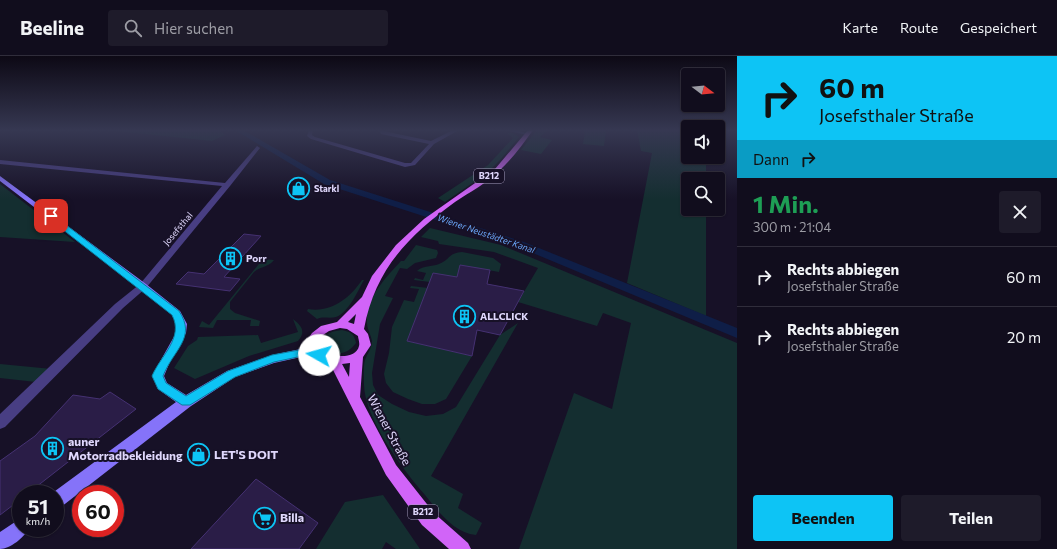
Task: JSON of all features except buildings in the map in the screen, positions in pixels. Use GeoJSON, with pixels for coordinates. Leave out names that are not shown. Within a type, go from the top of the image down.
{"type":"FeatureCollection","features":[{"type":"Feature","properties":{"kind":"main road","name":"B212"},"geometry":{"type":"LineString","coordinates":[[315,350],[313,343],[316,336],[322,330],[340,325],[365,299],[392,254],[407,237],[428,219],[497,170],[512,153]]}},
{"type":"Feature","properties":{"kind":"main road","name":"B212"},"geometry":{"type":"LineString","coordinates":[[358,330],[365,299]]}},
{"type":"Feature","properties":{"kind":"main road"},"geometry":{"type":"LineString","coordinates":[[340,325],[350,326],[358,330]]}},
{"type":"Feature","properties":{"kind":"main road","name":"Wiener Straße"},"geometry":{"type":"LineString","coordinates":[[353,397],[357,355],[365,345],[365,339],[358,330]]}},
{"type":"Feature","properties":{"kind":"main road"},"geometry":{"type":"LineString","coordinates":[[315,350],[319,355],[334,360],[346,360],[357,355]]}},
{"type":"Feature","properties":{"kind":"main road","name":"Wiener Straße"},"geometry":{"type":"LineString","coordinates":[[334,360],[368,430],[391,470],[428,519],[462,549]]}},
{"type":"Feature","properties":{"kind":"street","name":"Josefsthal"},"geometry":{"type":"LineString","coordinates":[[0,423],[119,306],[143,286],[253,153]]}},
{"type":"Feature","properties":{"kind":"street"},"geometry":{"type":"LineString","coordinates":[[361,153],[397,164],[412,164],[422,153]]}},
{"type":"Feature","properties":{"kind":"street"},"geometry":{"type":"LineString","coordinates":[[0,162],[228,185]]}},
{"type":"Feature","properties":{"kind":"street"},"geometry":{"type":"LineString","coordinates":[[0,178],[143,286],[176,313],[182,324],[181,333],[175,346],[162,364],[158,376],[162,386],[186,402]]}},
{"type":"Feature","properties":{"kind":"street"},"geometry":{"type":"LineString","coordinates":[[64,494],[186,402],[232,374],[272,359],[315,350]]}},
{"type":"Feature","properties":{"kind":"street"},"geometry":{"type":"LineString","coordinates":[[0,543],[12,534]]}},
{"type":"Feature","properties":{"kind":"green space"},"geometry":{"type":"Polygon","coordinates":[[[499,153],[506,153],[487,173],[445,202],[438,198],[488,165],[499,153]]]}},
{"type":"Feature","properties":{"kind":"green space"},"geometry":{"type":"Polygon","coordinates":[[[652,153],[681,153],[681,164],[706,164],[706,172],[681,172],[681,216],[706,216],[706,316],[627,283],[652,153]]]}},
{"type":"Feature","properties":{"kind":"green space"},"geometry":{"type":"Polygon","coordinates":[[[0,184],[75,242],[0,237],[0,184]]]}},
{"type":"Feature","properties":{"kind":"green space"},"geometry":{"type":"Polygon","coordinates":[[[430,228],[501,245],[737,343],[737,549],[519,549],[574,393],[612,409],[631,323],[603,313],[597,326],[518,302],[538,268],[494,252],[439,244],[438,241],[421,237],[430,228]]]}},
{"type":"Feature","properties":{"kind":"green space"},"geometry":{"type":"Polygon","coordinates":[[[416,245],[437,250],[438,253],[436,258],[415,263],[407,269],[400,268],[385,296],[393,298],[380,324],[372,373],[373,385],[378,395],[409,412],[426,416],[443,414],[456,407],[500,335],[518,323],[431,476],[463,494],[458,508],[482,523],[476,535],[461,530],[448,521],[406,472],[378,428],[366,398],[364,366],[372,344],[367,323],[369,305],[383,281],[401,261],[404,261],[416,245]]]}},
{"type":"Feature","properties":{"kind":"green space"},"geometry":{"type":"Polygon","coordinates":[[[462,252],[493,258],[501,264],[499,272],[460,265],[457,277],[430,282],[414,280],[415,278],[423,280],[426,273],[417,271],[420,269],[439,264],[451,255],[462,252]]]}},
{"type":"Feature","properties":{"kind":"green space"},"geometry":{"type":"Polygon","coordinates":[[[263,259],[274,260],[270,264],[254,272],[230,302],[230,309],[235,313],[260,321],[259,326],[250,326],[251,320],[217,320],[213,328],[199,327],[202,321],[209,325],[263,259]]]}},
{"type":"Feature","properties":{"kind":"green space"},"geometry":{"type":"Polygon","coordinates":[[[362,280],[364,280],[349,306],[345,311],[336,317],[317,319],[307,311],[308,309],[324,309],[339,303],[352,293],[362,280]]]}},
{"type":"Feature","properties":{"kind":"green space"},"geometry":{"type":"Polygon","coordinates":[[[411,286],[428,288],[408,341],[472,356],[446,399],[435,404],[422,404],[393,392],[386,383],[384,374],[389,353],[392,327],[404,300],[414,302],[419,289],[410,288],[411,286]]]}},
{"type":"Feature","properties":{"kind":"green space"},"geometry":{"type":"Polygon","coordinates":[[[293,319],[302,329],[302,335],[298,341],[249,356],[195,379],[174,368],[188,346],[197,340],[198,337],[258,335],[261,343],[298,332],[293,319]]]}},
{"type":"Feature","properties":{"kind":"green space"},"geometry":{"type":"Polygon","coordinates":[[[342,330],[351,334],[356,343],[348,351],[340,353],[332,352],[326,348],[323,343],[324,338],[330,333],[342,330]]]}},
{"type":"Feature","properties":{"kind":"green space"},"geometry":{"type":"Polygon","coordinates":[[[0,364],[52,369],[36,382],[0,378],[0,364]]]}},
{"type":"Feature","properties":{"kind":"green space"},"geometry":{"type":"Polygon","coordinates":[[[383,495],[420,549],[396,549],[386,542],[382,549],[316,549],[345,502],[383,495]]]}},
{"type":"Feature","properties":{"kind":"waterway","name":"Wiener Neustädter Kanal"},"geometry":{"type":"LineString","coordinates":[[277,153],[327,182],[520,244],[737,333]]}},
{"type":"Feature","properties":{"kind":"place","name":"Starkl"},"geometry":{"type":"Point","coordinates":[298,189]}},
{"type":"Feature","properties":{"kind":"place","name":"Porr"},"geometry":{"type":"Point","coordinates":[230,258]}},
{"type":"Feature","properties":{"kind":"place","name":"ALLCLICK"},"geometry":{"type":"Point","coordinates":[464,316]}},
{"type":"Feature","properties":{"kind":"place","name":"auner Motorradbekleidung"},"geometry":{"type":"Point","coordinates":[52,449]}},
{"type":"Feature","properties":{"kind":"place","name":"LET'S DOIT"},"geometry":{"type":"Point","coordinates":[199,455]}},
{"type":"Feature","properties":{"kind":"place","name":"Billa"},"geometry":{"type":"Point","coordinates":[265,518]}},
{"type":"Feature","properties":{"kind":"route"},"geometry":{"type":"LineString","coordinates":[[51,216],[176,313],[182,324],[181,333],[175,346],[162,364],[158,376],[162,386],[186,402],[232,374],[272,359],[315,350],[319,355]]}}]}
